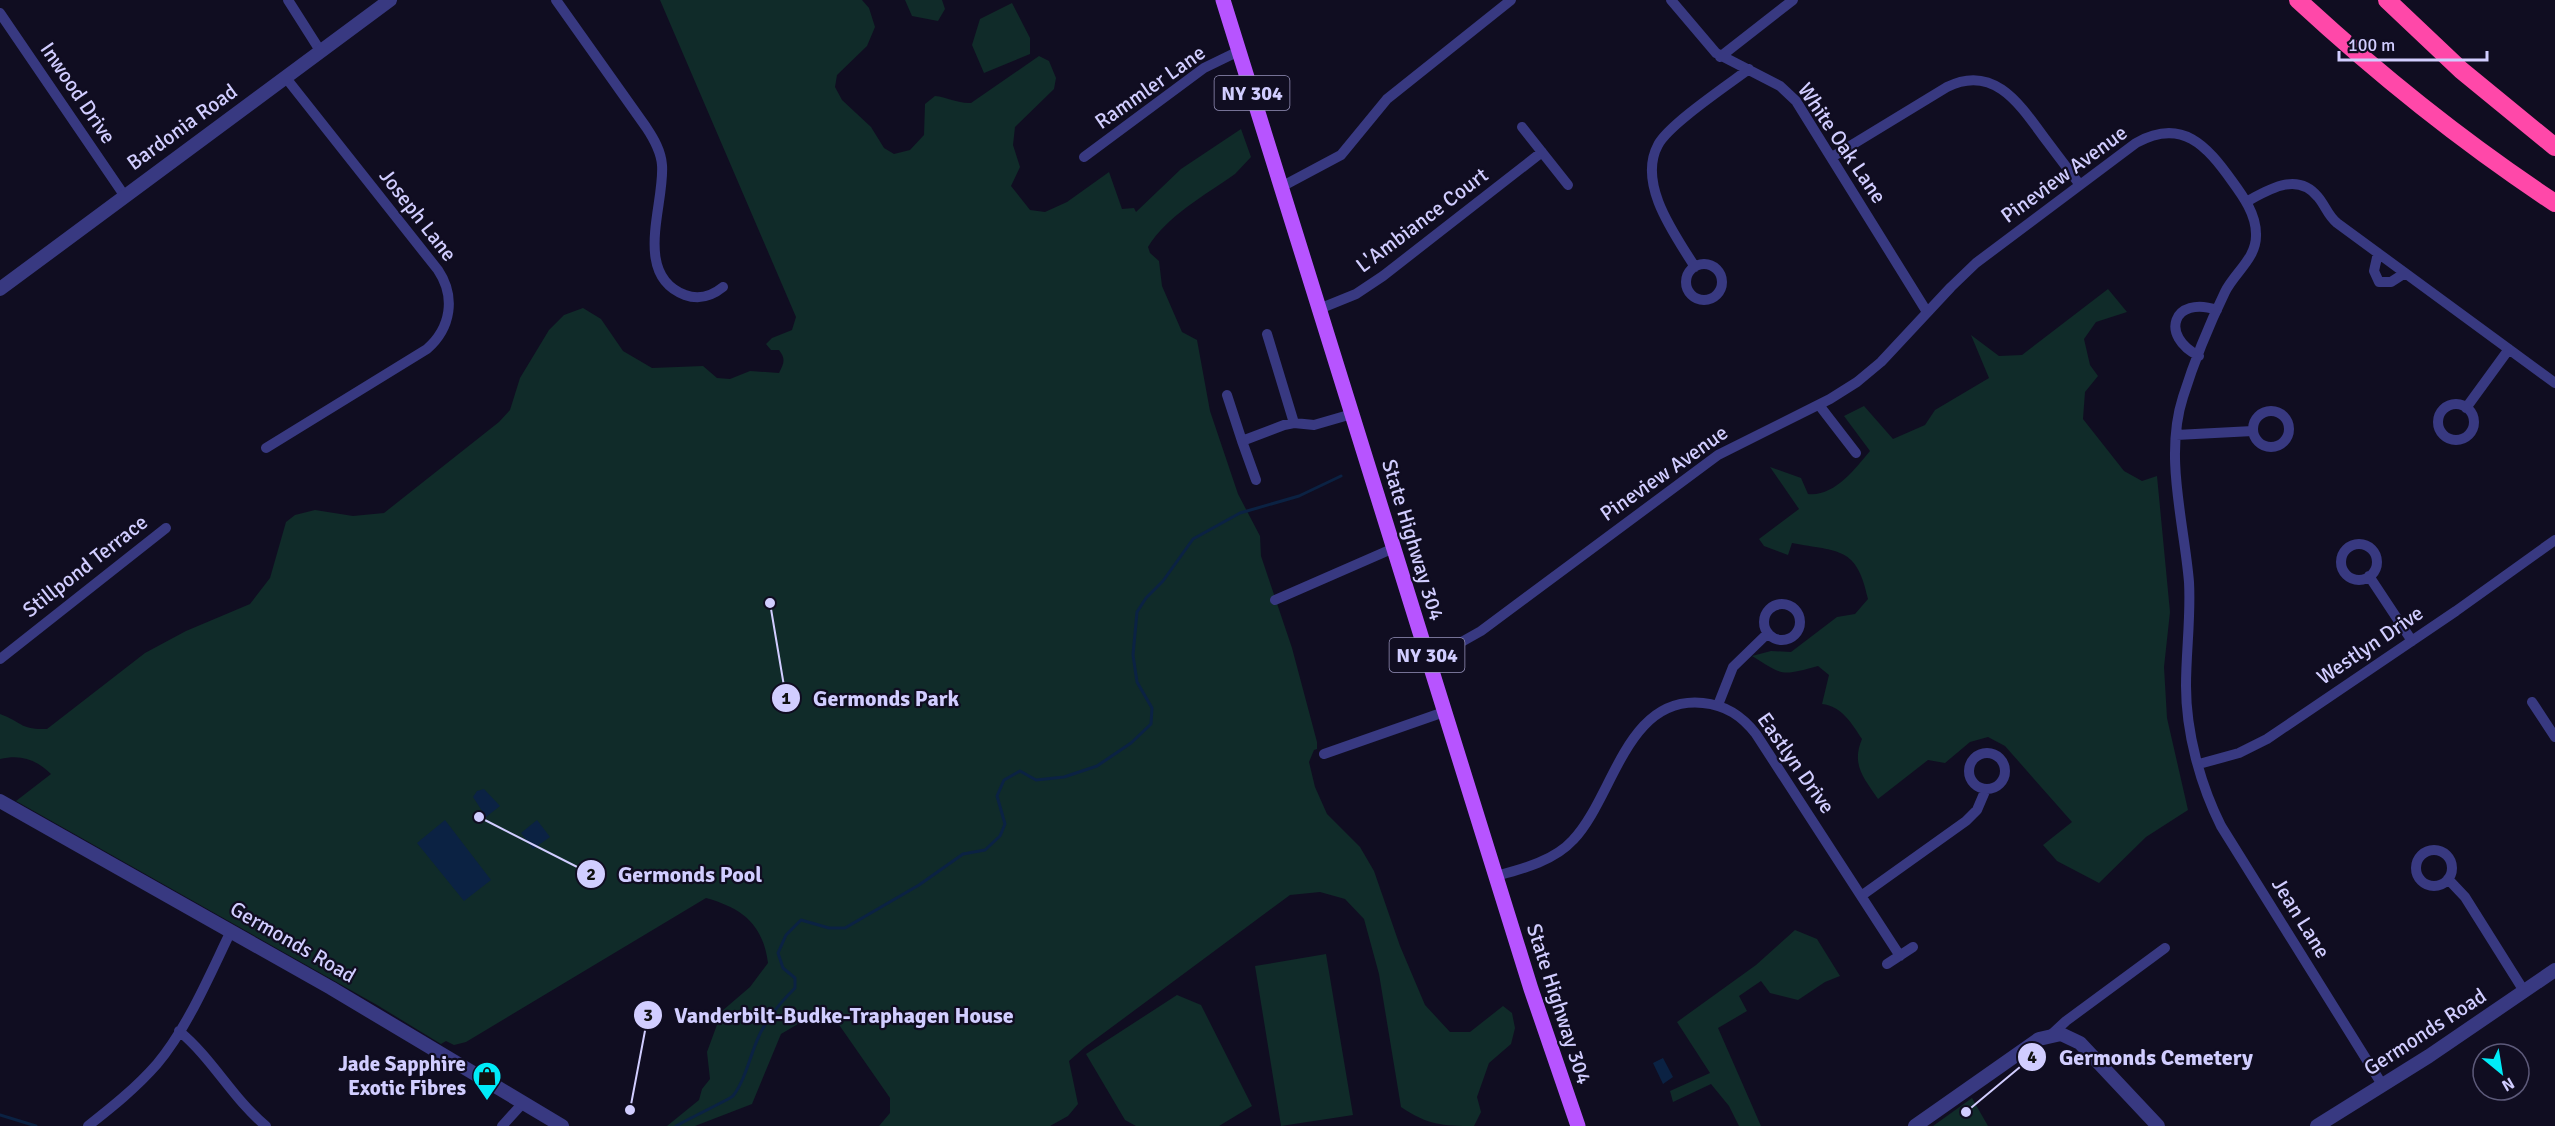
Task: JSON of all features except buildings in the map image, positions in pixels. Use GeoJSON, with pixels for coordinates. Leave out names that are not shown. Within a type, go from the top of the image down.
{"type":"FeatureCollection","features":[{"type":"Feature","properties":{"kind":"highway"},"geometry":{"type":"LineString","coordinates":[[2298,0],[2365,60],[2428,111],[2555,203]]}},
{"type":"Feature","properties":{"kind":"highway"},"geometry":{"type":"LineString","coordinates":[[2386,0],[2475,82],[2555,147]]}},
{"type":"Feature","properties":{"kind":"main road","name":"State Highway 304"},"geometry":{"type":"LineString","coordinates":[[1223,0],[1542,1025],[1578,1126]]}},
{"type":"Feature","properties":{"kind":"street"},"geometry":{"type":"LineString","coordinates":[[288,0],[321,52]]}},
{"type":"Feature","properties":{"kind":"street","name":"Bardonia Road"},"geometry":{"type":"LineString","coordinates":[[0,289],[390,0]]}},
{"type":"Feature","properties":{"kind":"street"},"geometry":{"type":"LineString","coordinates":[[556,0],[646,127],[659,150],[662,175],[653,245],[661,273],[675,290],[687,296],[706,296],[723,287]]}},
{"type":"Feature","properties":{"kind":"street"},"geometry":{"type":"LineString","coordinates":[[1281,187],[1341,155],[1387,99],[1511,0]]}},
{"type":"Feature","properties":{"kind":"street","name":"White Oak Lane"},"geometry":{"type":"LineString","coordinates":[[1671,0],[1704,42],[1720,57],[1749,69],[1780,86],[1796,101],[1927,312]]}},
{"type":"Feature","properties":{"kind":"street"},"geometry":{"type":"LineString","coordinates":[[1720,57],[1793,0]]}},
{"type":"Feature","properties":{"kind":"street","name":"Inwood Drive"},"geometry":{"type":"LineString","coordinates":[[0,13],[124,195]]}},
{"type":"Feature","properties":{"kind":"street","name":"Rammler Lane"},"geometry":{"type":"LineString","coordinates":[[1084,157],[1204,68],[1239,51]]}},
{"type":"Feature","properties":{"kind":"street"},"geometry":{"type":"LineString","coordinates":[[1695,267],[1660,207],[1654,180],[1655,151],[1661,140],[1671,130],[1749,69]]}},
{"type":"Feature","properties":{"kind":"street","name":"Joseph Lane"},"geometry":{"type":"LineString","coordinates":[[266,448],[427,350],[444,328],[449,304],[447,289],[438,270],[286,78]]}},
{"type":"Feature","properties":{"kind":"street"},"geometry":{"type":"LineString","coordinates":[[1832,157],[1947,87],[1961,81],[1977,80],[1998,87],[2015,100],[2080,185]]}},
{"type":"Feature","properties":{"kind":"street"},"geometry":{"type":"LineString","coordinates":[[1522,127],[1568,184]]}},
{"type":"Feature","properties":{"kind":"street","name":"Pineview Avenue"},"geometry":{"type":"LineString","coordinates":[[1427,655],[1458,644],[1481,630],[1727,450],[1819,405],[1857,382],[1873,369],[1983,257],[2141,140],[2158,134],[2171,133],[2190,138],[2208,150],[2246,202],[2256,228],[2255,244],[2249,259],[2227,287],[2217,309],[2183,399],[2176,435],[2176,469],[2190,600],[2186,697],[2199,764]]}},
{"type":"Feature","properties":{"kind":"street","name":"L'Ambiance Court"},"geometry":{"type":"LineString","coordinates":[[1319,309],[1356,294],[1383,276],[1542,152]]}},
{"type":"Feature","properties":{"kind":"street"},"geometry":{"type":"LineString","coordinates":[[2246,202],[2280,185],[2302,185],[2315,194],[2337,223],[2555,383]]}},
{"type":"Feature","properties":{"kind":"street"},"geometry":{"type":"LineString","coordinates":[[2378,253],[2374,271],[2379,282],[2391,282],[2405,273]]}},
{"type":"Feature","properties":{"kind":"street"},"geometry":{"type":"LineString","coordinates":[[2199,356],[2187,349],[2180,341],[2175,330],[2177,321],[2182,312],[2191,306],[2201,305],[2217,309]]}},
{"type":"Feature","properties":{"kind":"street"},"geometry":{"type":"LineString","coordinates":[[1267,334],[1294,423]]}},
{"type":"Feature","properties":{"kind":"street"},"geometry":{"type":"LineString","coordinates":[[2466,408],[2509,349]]}},
{"type":"Feature","properties":{"kind":"street"},"geometry":{"type":"LineString","coordinates":[[1227,395],[1256,480]]}},
{"type":"Feature","properties":{"kind":"street"},"geometry":{"type":"LineString","coordinates":[[1819,405],[1856,453]]}},
{"type":"Feature","properties":{"kind":"street"},"geometry":{"type":"LineString","coordinates":[[1242,441],[1294,423],[1314,425],[1352,414]]}},
{"type":"Feature","properties":{"kind":"street"},"geometry":{"type":"LineString","coordinates":[[2176,435],[2253,431]]}},
{"type":"Feature","properties":{"kind":"street","name":"Stillpond Terrace"},"geometry":{"type":"LineString","coordinates":[[0,659],[166,528]]}},
{"type":"Feature","properties":{"kind":"street","name":"Westlyn Drive"},"geometry":{"type":"LineString","coordinates":[[2199,764],[2239,753],[2260,743],[2412,641],[2555,540]]}},
{"type":"Feature","properties":{"kind":"street"},"geometry":{"type":"LineString","coordinates":[[1275,600],[1394,548]]}},
{"type":"Feature","properties":{"kind":"street"},"geometry":{"type":"LineString","coordinates":[[2369,576],[2412,641]]}},
{"type":"Feature","properties":{"kind":"street"},"geometry":{"type":"LineString","coordinates":[[1718,705],[1733,667],[1768,633]]}},
{"type":"Feature","properties":{"kind":"street","name":"Eastlyn Drive"},"geometry":{"type":"LineString","coordinates":[[1496,876],[1546,859],[1572,841],[1583,827],[1634,738],[1651,718],[1680,704],[1696,702],[1718,705],[1736,713],[1751,727],[1900,956]]}},
{"type":"Feature","properties":{"kind":"street"},"geometry":{"type":"LineString","coordinates":[[2532,702],[2555,737]]}},
{"type":"Feature","properties":{"kind":"street"},"geometry":{"type":"LineString","coordinates":[[1324,754],[1444,712]]}},
{"type":"Feature","properties":{"kind":"street","name":"Jean Lane"},"geometry":{"type":"LineString","coordinates":[[2199,764],[2211,805],[2224,831],[2383,1086]]}},
{"type":"Feature","properties":{"kind":"street"},"geometry":{"type":"LineString","coordinates":[[1862,896],[1966,821],[1977,810],[1986,789]]}},
{"type":"Feature","properties":{"kind":"street","name":"Germonds Road"},"geometry":{"type":"LineString","coordinates":[[0,801],[435,1048],[562,1126]]}},
{"type":"Feature","properties":{"kind":"street"},"geometry":{"type":"LineString","coordinates":[[2448,879],[2465,897],[2524,991]]}},
{"type":"Feature","properties":{"kind":"street"},"geometry":{"type":"LineString","coordinates":[[88,1126],[158,1063],[179,1031],[231,931]]}},
{"type":"Feature","properties":{"kind":"street"},"geometry":{"type":"LineString","coordinates":[[1887,964],[1913,947]]}},
{"type":"Feature","properties":{"kind":"street"},"geometry":{"type":"LineString","coordinates":[[1915,1126],[2032,1043],[2052,1034],[2066,1021],[2165,948]]}},
{"type":"Feature","properties":{"kind":"street","name":"Germonds Road"},"geometry":{"type":"LineString","coordinates":[[2317,1126],[2383,1086],[2555,970]]}},
{"type":"Feature","properties":{"kind":"street"},"geometry":{"type":"LineString","coordinates":[[179,1031],[197,1046],[244,1106],[266,1126]]}},
{"type":"Feature","properties":{"kind":"street"},"geometry":{"type":"LineString","coordinates":[[2052,1034],[2069,1036],[2083,1045],[2158,1126]]}},
{"type":"Feature","properties":{"kind":"street"},"geometry":{"type":"LineString","coordinates":[[502,1126],[523,1103]]}},
{"type":"Feature","properties":{"kind":"green space"},"geometry":{"type":"Polygon","coordinates":[[[660,0],[862,0],[869,8],[875,27],[867,46],[837,75],[835,87],[842,100],[871,127],[884,148],[894,154],[910,150],[924,135],[925,104],[935,96],[971,103],[1039,56],[1049,61],[1056,78],[1054,89],[1015,127],[1013,145],[1020,167],[1011,186],[1030,210],[1045,212],[1067,202],[1109,172],[1122,209],[1134,208],[1136,212],[1181,169],[1241,129],[1251,157],[1235,174],[1199,198],[1165,225],[1148,247],[1150,253],[1159,261],[1162,286],[1182,332],[1197,340],[1210,411],[1238,494],[1260,536],[1261,556],[1292,648],[1317,742],[1317,749],[1314,750],[1309,762],[1315,787],[1327,814],[1360,847],[1374,871],[1400,946],[1425,1005],[1450,1032],[1470,1032],[1503,1006],[1512,1013],[1515,1028],[1511,1044],[1489,1063],[1477,1097],[1481,1112],[1474,1126],[1453,1126],[1428,1121],[1401,1107],[1379,974],[1364,919],[1345,899],[1320,892],[1290,895],[1085,1047],[1069,1061],[1078,1104],[1068,1116],[1050,1126],[879,1126],[890,1113],[890,1098],[835,1019],[815,1014],[781,1034],[752,1104],[695,1126],[667,1126],[699,1100],[702,1089],[710,1079],[707,1052],[722,1011],[750,987],[768,963],[756,928],[749,920],[730,907],[706,898],[466,1042],[454,1045],[446,1041],[441,1044],[377,1005],[16,801],[51,774],[27,759],[15,757],[0,759],[0,714],[26,727],[47,729],[145,653],[186,631],[250,604],[270,578],[286,522],[295,515],[315,510],[353,516],[384,513],[499,422],[510,410],[520,378],[549,330],[564,315],[583,308],[601,319],[623,351],[652,368],[703,366],[717,378],[730,379],[750,371],[779,373],[783,364],[783,356],[779,350],[771,350],[766,344],[772,338],[792,330],[796,317],[660,0]]]}},
{"type":"Feature","properties":{"kind":"green space"},"geometry":{"type":"Polygon","coordinates":[[[905,0],[942,0],[945,9],[938,21],[912,16],[905,0]]]}},
{"type":"Feature","properties":{"kind":"green space"},"geometry":{"type":"Polygon","coordinates":[[[1012,3],[1030,38],[1030,54],[984,73],[972,45],[980,19],[1012,3]]]}},
{"type":"Feature","properties":{"kind":"green space"},"geometry":{"type":"Polygon","coordinates":[[[2108,289],[2127,312],[2096,322],[2084,339],[2090,365],[2098,376],[2085,392],[2083,419],[2124,471],[2142,481],[2157,476],[2170,612],[2164,667],[2167,718],[2188,810],[2146,837],[2099,883],[2057,861],[2043,845],[2072,822],[2005,746],[1988,737],[1970,742],[1945,763],[1928,760],[1878,799],[1864,778],[1859,764],[1858,756],[1862,739],[1841,712],[1822,704],[1829,675],[1818,666],[1789,673],[1777,671],[1752,656],[1771,651],[1791,652],[1837,617],[1855,614],[1868,599],[1858,569],[1852,560],[1843,554],[1792,543],[1788,555],[1764,546],[1759,539],[1799,509],[1770,467],[1801,478],[1808,494],[1827,491],[1843,480],[1870,451],[1844,416],[1864,406],[1893,439],[1925,425],[1935,410],[1989,378],[1971,335],[1999,356],[2022,355],[2108,289]]]}},
{"type":"Feature","properties":{"kind":"green space"},"geometry":{"type":"Polygon","coordinates":[[[1795,930],[1817,939],[1840,976],[1825,982],[1798,1000],[1770,993],[1761,981],[1739,996],[1747,1011],[1718,1028],[1761,1126],[1739,1126],[1729,1106],[1711,1084],[1673,1102],[1670,1091],[1710,1073],[1677,1022],[1756,965],[1795,930]]]}},
{"type":"Feature","properties":{"kind":"green space"},"geometry":{"type":"Polygon","coordinates":[[[1326,954],[1353,1115],[1281,1126],[1255,966],[1326,954]]]}},
{"type":"Feature","properties":{"kind":"green space"},"geometry":{"type":"Polygon","coordinates":[[[1177,995],[1201,1005],[1252,1106],[1219,1126],[1136,1126],[1125,1120],[1086,1054],[1177,995]]]}},
{"type":"Feature","properties":{"kind":"green space"},"geometry":{"type":"Polygon","coordinates":[[[1972,1098],[1988,1126],[1933,1126],[1972,1098]]]}},
{"type":"Feature","properties":{"kind":"water"},"geometry":{"type":"Polygon","coordinates":[[[484,789],[500,806],[486,817],[473,797],[477,791],[484,789]]]}},
{"type":"Feature","properties":{"kind":"water"},"geometry":{"type":"Polygon","coordinates":[[[445,820],[491,880],[464,901],[417,843],[445,820]]]}},
{"type":"Feature","properties":{"kind":"water"},"geometry":{"type":"Polygon","coordinates":[[[537,820],[550,837],[533,849],[521,833],[537,820]]]}},
{"type":"Feature","properties":{"kind":"water"},"geometry":{"type":"Polygon","coordinates":[[[1663,1058],[1673,1077],[1663,1084],[1653,1063],[1663,1058]]]}},
{"type":"Feature","properties":{"kind":"waterway"},"geometry":{"type":"LineString","coordinates":[[676,1126],[733,1096],[745,1075],[762,1029],[795,988],[795,978],[783,968],[778,953],[786,935],[801,920],[829,928],[845,928],[919,885],[963,854],[985,850],[1000,836],[1005,824],[997,796],[1004,780],[1020,771],[1036,780],[1064,777],[1097,766],[1131,743],[1151,724],[1152,708],[1137,682],[1133,655],[1137,612],[1146,598],[1163,581],[1193,539],[1240,513],[1299,496],[1341,476]]}},
{"type":"Feature","properties":{"kind":"waterway"},"geometry":{"type":"LineString","coordinates":[[0,1115],[36,1126]]}},
{"type":"Feature","properties":{"kind":"place","name":"Germonds Park"},"geometry":{"type":"Point","coordinates":[770,603]}},
{"type":"Feature","properties":{"kind":"place","name":"Germonds Pool"},"geometry":{"type":"Point","coordinates":[479,817]}},
{"type":"Feature","properties":{"kind":"place","name":"Jade Sapphire Exotic Fibres"},"geometry":{"type":"Point","coordinates":[487,1102]}},
{"type":"Feature","properties":{"kind":"place","name":"Vanderbilt-Budke-Traphagen House"},"geometry":{"type":"Point","coordinates":[630,1110]}},
{"type":"Feature","properties":{"kind":"place","name":"Germonds Cemetery"},"geometry":{"type":"Point","coordinates":[1966,1112]}}]}
